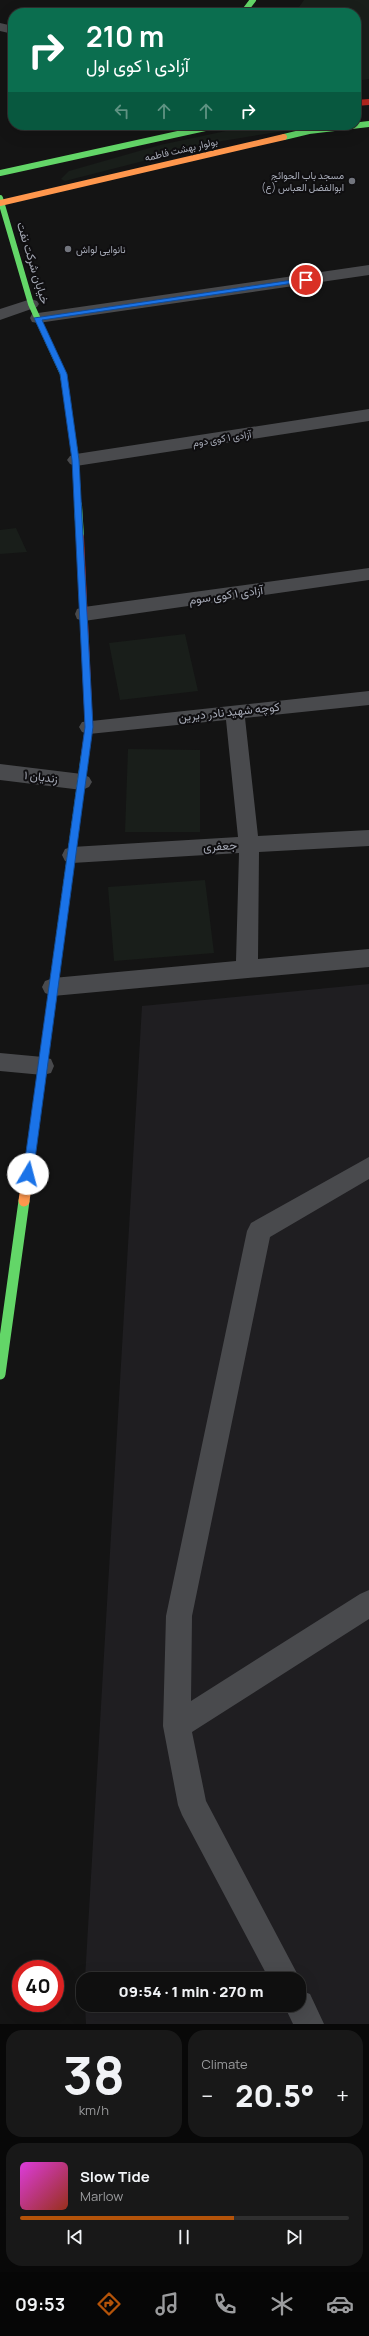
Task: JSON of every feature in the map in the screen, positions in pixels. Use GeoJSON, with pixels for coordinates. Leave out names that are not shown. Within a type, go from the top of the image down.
{"type":"FeatureCollection","features":[{"type":"Feature","properties":{"kind":"street"},"geometry":{"type":"LineString","coordinates":[[247,8],[253,0]]}},
{"type":"Feature","properties":{"kind":"street","name":"بولوار بهشت فاطمه"},"geometry":{"type":"LineString","coordinates":[[0,172],[194,130]]}},
{"type":"Feature","properties":{"kind":"street","name":"بولوار بهشت فاطمه"},"geometry":{"type":"LineString","coordinates":[[1,201],[318,130]]}},
{"type":"Feature","properties":{"kind":"street"},"geometry":{"type":"LineString","coordinates":[[111,147],[125,134]]}},
{"type":"Feature","properties":{"kind":"street","name":"خیابان شرکت نفت"},"geometry":{"type":"LineString","coordinates":[[0,1374],[89,727],[76,460],[63,374],[34,311],[1,201]]}},
{"type":"Feature","properties":{"kind":"street"},"geometry":{"type":"LineString","coordinates":[[0,315],[369,270]]}},
{"type":"Feature","properties":{"kind":"street","name":"آزادی ۱ کوی دوم"},"geometry":{"type":"LineString","coordinates":[[76,460],[369,415]]}},
{"type":"Feature","properties":{"kind":"street","name":"آزادی ۱ کوی سوم"},"geometry":{"type":"LineString","coordinates":[[84,614],[369,574]]}},
{"type":"Feature","properties":{"kind":"street","name":"کوچه شهید نادر دیرین"},"geometry":{"type":"LineString","coordinates":[[89,727],[369,698]]}},
{"type":"Feature","properties":{"kind":"street"},"geometry":{"type":"LineString","coordinates":[[235,712],[249,845],[247,969]]}},
{"type":"Feature","properties":{"kind":"street","name":"زندیان ۱"},"geometry":{"type":"LineString","coordinates":[[0,772],[82,782]]}},
{"type":"Feature","properties":{"kind":"street","name":"جعفری"},"geometry":{"type":"LineString","coordinates":[[72,855],[369,838]]}},
{"type":"Feature","properties":{"kind":"street"},"geometry":{"type":"LineString","coordinates":[[53,987],[369,958]]}},
{"type":"Feature","properties":{"kind":"street"},"geometry":{"type":"LineString","coordinates":[[0,1062],[43,1066]]}},
{"type":"Feature","properties":{"kind":"street"},"geometry":{"type":"LineString","coordinates":[[281,1972],[192,1805],[177,1726],[179,1616],[259,1231],[369,1167]]}},
{"type":"Feature","properties":{"kind":"street"},"geometry":{"type":"LineString","coordinates":[[177,1726],[369,1603]]}},
{"type":"Feature","properties":{"kind":"street"},"geometry":{"type":"LineString","coordinates":[[303,2012],[309,2024]]}},
{"type":"Feature","properties":{"kind":"shaded area"},"geometry":{"type":"Polygon","coordinates":[[[304,0],[369,0],[369,79],[361,80],[361,8],[298,8],[304,0]]]}},
{"type":"Feature","properties":{"kind":"shaded area"},"geometry":{"type":"Polygon","coordinates":[[[230,130],[290,130],[222,141],[65,181],[61,179],[69,171],[160,145],[230,130]]]}},
{"type":"Feature","properties":{"kind":"shaded area"},"geometry":{"type":"Polygon","coordinates":[[[16,528],[27,552],[0,554],[0,530],[16,528]]]}},
{"type":"Feature","properties":{"kind":"shaded area"},"geometry":{"type":"Polygon","coordinates":[[[185,634],[198,691],[120,700],[109,643],[185,634]]]}},
{"type":"Feature","properties":{"kind":"shaded area"},"geometry":{"type":"Polygon","coordinates":[[[128,749],[200,750],[200,832],[125,832],[128,749]]]}},
{"type":"Feature","properties":{"kind":"shaded area"},"geometry":{"type":"Polygon","coordinates":[[[205,880],[214,953],[114,961],[108,887],[205,880]]]}},
{"type":"Feature","properties":{"kind":"shaded area"},"geometry":{"type":"Polygon","coordinates":[[[369,984],[369,2024],[86,2024],[85,2012],[306,2012],[306,1972],[85,1972],[142,1006],[369,984]]]}},
{"type":"Feature","properties":{"kind":"traffic: fast"},"geometry":{"type":"LineString","coordinates":[[247,8],[253,0]]}},
{"type":"Feature","properties":{"kind":"traffic: fast"},"geometry":{"type":"LineString","coordinates":[[361,125],[369,124]]}},
{"type":"Feature","properties":{"kind":"traffic: fast"},"geometry":{"type":"LineString","coordinates":[[0,173],[196,130]]}},
{"type":"Feature","properties":{"kind":"traffic: fast"},"geometry":{"type":"LineString","coordinates":[[284,137],[318,130]]}},
{"type":"Feature","properties":{"kind":"traffic: fast"},"geometry":{"type":"LineString","coordinates":[[0,198],[31,304],[63,374],[76,460],[80,537]]}},
{"type":"Feature","properties":{"kind":"traffic: fast"},"geometry":{"type":"LineString","coordinates":[[50,1010],[85,755]]}},
{"type":"Feature","properties":{"kind":"traffic: fast"},"geometry":{"type":"LineString","coordinates":[[0,1374],[24,1201]]}},
{"type":"Feature","properties":{"kind":"traffic: slow"},"geometry":{"type":"LineString","coordinates":[[0,203],[284,137]]}},
{"type":"Feature","properties":{"kind":"traffic: slow"},"geometry":{"type":"LineString","coordinates":[[24,1201],[50,1010]]}},
{"type":"Feature","properties":{"kind":"traffic: jam"},"geometry":{"type":"LineString","coordinates":[[361,103],[369,102]]}},
{"type":"Feature","properties":{"kind":"traffic: jam"},"geometry":{"type":"LineString","coordinates":[[80,537],[89,727],[85,755]]}},
{"type":"Feature","properties":{"kind":"place","name":"مسجد باب الحوائج ابوالفضل العباس (ع)"},"geometry":{"type":"Point","coordinates":[352,181]}},
{"type":"Feature","properties":{"kind":"place","name":"نانوایی لواش"},"geometry":{"type":"Point","coordinates":[68,249]}},
{"type":"Feature","properties":{"kind":"route"},"geometry":{"type":"LineString","coordinates":[[28,1174],[89,727],[76,460],[63,374],[38,318],[306,280]]}}]}
